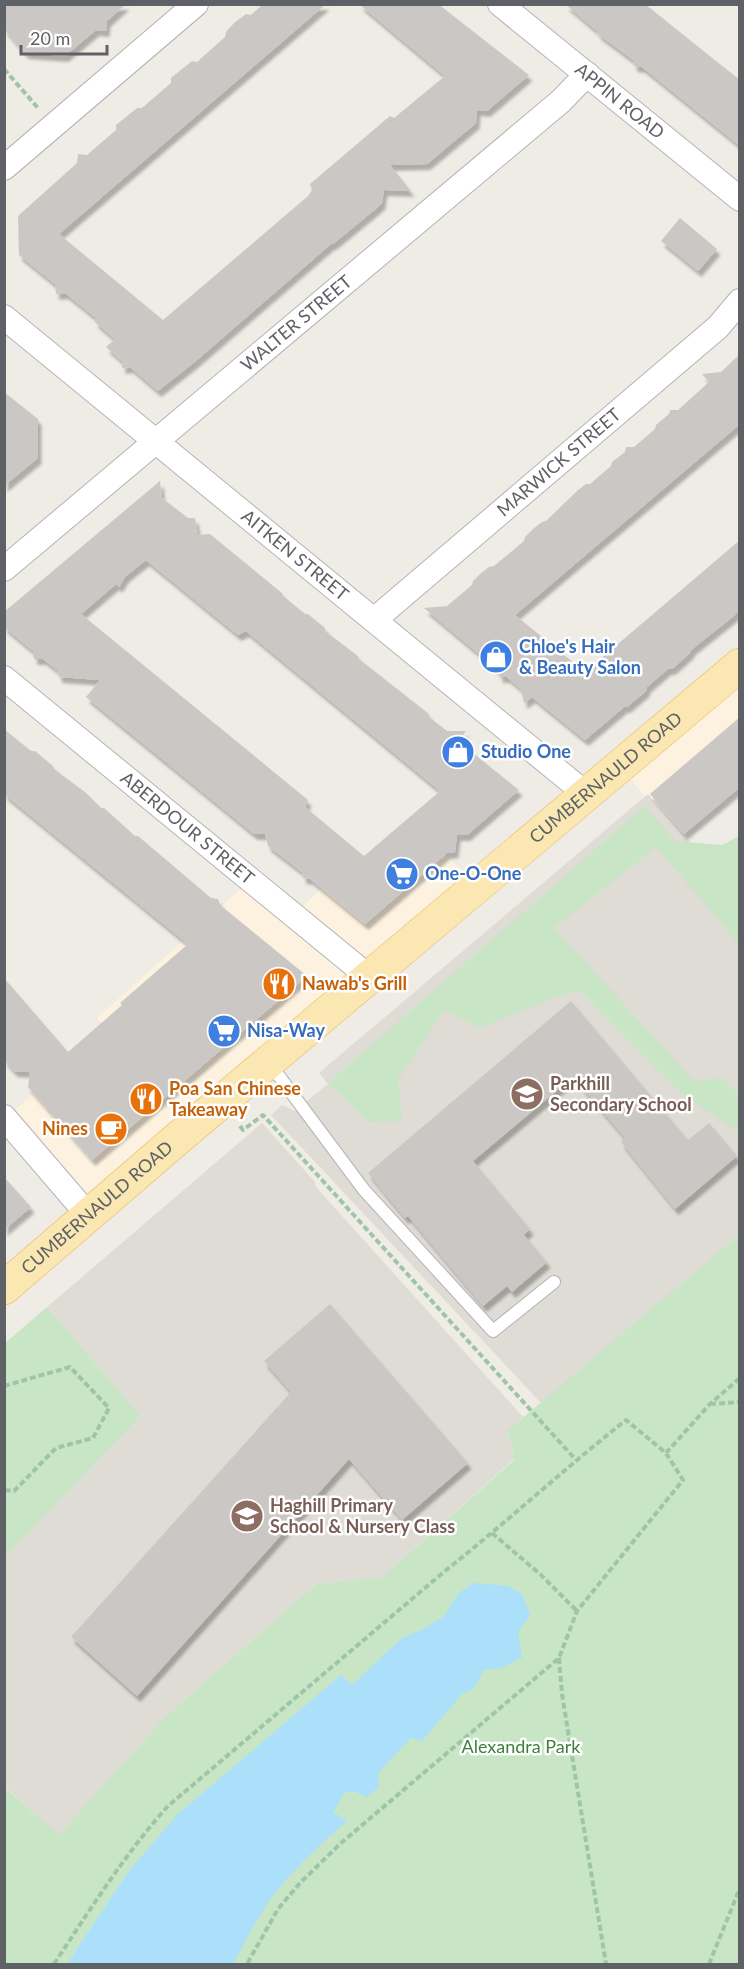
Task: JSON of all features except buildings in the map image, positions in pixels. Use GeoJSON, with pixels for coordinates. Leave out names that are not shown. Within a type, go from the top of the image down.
{"type":"FeatureCollection","features":[{"type":"Feature","properties":{"kind":"main road","name":"CUMBERNAULD ROAD"},"geometry":{"type":"LineString","coordinates":[[4,1288],[740,665]]}},
{"type":"Feature","properties":{"kind":"street"},"geometry":{"type":"LineString","coordinates":[[4,168],[195,4]]}},
{"type":"Feature","properties":{"kind":"street","name":"APPIN ROAD"},"geometry":{"type":"LineString","coordinates":[[500,4],[740,199]]}},
{"type":"Feature","properties":{"kind":"street","name":"WALTER STREET"},"geometry":{"type":"LineString","coordinates":[[4,569],[561,101],[587,74]]}},
{"type":"Feature","properties":{"kind":"street","name":"MARWICK STREET"},"geometry":{"type":"LineString","coordinates":[[374,620],[718,327],[740,301]]}},
{"type":"Feature","properties":{"kind":"street","name":"AITKEN STREET"},"geometry":{"type":"LineString","coordinates":[[4,316],[586,795]]}},
{"type":"Feature","properties":{"kind":"street","name":"ABERDOUR STREET"},"geometry":{"type":"LineString","coordinates":[[4,678],[369,977]]}},
{"type":"Feature","properties":{"kind":"street"},"geometry":{"type":"LineString","coordinates":[[4,1117],[89,1216]]}},
{"type":"Feature","properties":{"kind":"lane"},"geometry":{"type":"LineString","coordinates":[[269,1063],[364,1190],[492,1331],[554,1282]]}},
{"type":"Feature","properties":{"kind":"path"},"geometry":{"type":"LineString","coordinates":[[4,69],[54,126]]}},
{"type":"Feature","properties":{"kind":"path"},"geometry":{"type":"LineString","coordinates":[[220,1103],[243,1130],[263,1114],[576,1460]]}},
{"type":"Feature","properties":{"kind":"path"},"geometry":{"type":"LineString","coordinates":[[4,1386],[70,1367],[109,1408],[93,1438],[56,1448],[14,1491],[4,1490]]}},
{"type":"Feature","properties":{"kind":"path"},"geometry":{"type":"LineString","coordinates":[[666,1453],[710,1404],[740,1378]]}},
{"type":"Feature","properties":{"kind":"path"},"geometry":{"type":"LineString","coordinates":[[710,1404],[740,1402]]}},
{"type":"Feature","properties":{"kind":"path"},"geometry":{"type":"LineString","coordinates":[[54,1965],[126,1857],[168,1806],[626,1420],[666,1453],[684,1480],[577,1611],[559,1658],[562,1694],[606,1965]]}},
{"type":"Feature","properties":{"kind":"path"},"geometry":{"type":"LineString","coordinates":[[492,1533],[541,1575],[577,1611]]}},
{"type":"Feature","properties":{"kind":"path"},"geometry":{"type":"LineString","coordinates":[[247,1965],[278,1909],[300,1882],[341,1843],[559,1658]]}},
{"type":"Feature","properties":{"kind":"path"},"geometry":{"type":"LineString","coordinates":[[709,1965],[740,1887]]}},
{"type":"Feature","properties":{"kind":"shaded area"},"geometry":{"type":"Polygon","coordinates":[[[739,660],[739,751],[663,818],[617,763],[739,660]]]}},
{"type":"Feature","properties":{"kind":"shaded area","name":"Parkhill Secondary School"},"geometry":{"type":"Polygon","coordinates":[[[648,794],[739,897],[739,1235],[542,1404],[271,1115],[282,1105],[295,1111],[328,1084],[319,1073],[648,794]]]}},
{"type":"Feature","properties":{"kind":"shaded area"},"geometry":{"type":"Polygon","coordinates":[[[424,838],[479,884],[85,1219],[8,1116],[52,1077],[147,1078],[97,1018],[243,887],[289,920],[339,871],[424,838]]]}},
{"type":"Feature","properties":{"kind":"shaded area","name":"Haghill Primary School & Nursery Class"},"geometry":{"type":"Polygon","coordinates":[[[262,1123],[315,1182],[316,1187],[523,1417],[507,1432],[515,1458],[381,1578],[316,1584],[164,1718],[59,1836],[5,1787],[5,1557],[141,1416],[47,1307],[262,1123]]]}},
{"type":"Feature","properties":{"kind":"green space"},"geometry":{"type":"Polygon","coordinates":[[[645,806],[675,841],[722,845],[739,836],[739,944],[656,847],[554,928],[694,1081],[722,1078],[739,1095],[739,1132],[683,1095],[579,990],[480,1028],[444,1010],[398,1080],[402,1121],[369,1122],[328,1083],[645,806]]]}},
{"type":"Feature","properties":{"kind":"green space","name":"Alexandra Park"},"geometry":{"type":"Polygon","coordinates":[[[739,1235],[739,1964],[5,1964],[4,1787],[59,1835],[164,1718],[316,1584],[381,1578],[515,1459],[507,1431],[739,1235]]]}},
{"type":"Feature","properties":{"kind":"green space"},"geometry":{"type":"Polygon","coordinates":[[[47,1307],[141,1416],[5,1557],[5,1343],[47,1307]]]}},
{"type":"Feature","properties":{"kind":"water"},"geometry":{"type":"Polygon","coordinates":[[[474,1583],[508,1586],[522,1594],[530,1615],[518,1632],[522,1658],[501,1668],[484,1670],[473,1690],[463,1693],[422,1741],[411,1738],[378,1773],[379,1787],[366,1797],[356,1792],[345,1792],[333,1812],[347,1821],[285,1881],[267,1904],[233,1964],[67,1964],[129,1871],[177,1815],[341,1675],[352,1685],[402,1638],[424,1629],[444,1616],[459,1593],[474,1583]]]}},
{"type":"Feature","properties":{"kind":"place","name":"Chloe's Hair & Beauty Salon"},"geometry":{"type":"Point","coordinates":[496,657]}},
{"type":"Feature","properties":{"kind":"place","name":"Studio One"},"geometry":{"type":"Point","coordinates":[458,752]}},
{"type":"Feature","properties":{"kind":"place","name":"One-O-One"},"geometry":{"type":"Point","coordinates":[402,874]}},
{"type":"Feature","properties":{"kind":"place","name":"Nawab's Grill"},"geometry":{"type":"Point","coordinates":[279,984]}},
{"type":"Feature","properties":{"kind":"place","name":"Nisa-Way"},"geometry":{"type":"Point","coordinates":[224,1031]}},
{"type":"Feature","properties":{"kind":"place","name":"Parkhill Secondary School"},"geometry":{"type":"Point","coordinates":[527,1094]}},
{"type":"Feature","properties":{"kind":"place","name":"Poa San Chinese Takeaway"},"geometry":{"type":"Point","coordinates":[146,1099]}},
{"type":"Feature","properties":{"kind":"place","name":"Nines"},"geometry":{"type":"Point","coordinates":[111,1129]}},
{"type":"Feature","properties":{"kind":"place","name":"Haghill Primary School & Nursery Class"},"geometry":{"type":"Point","coordinates":[247,1516]}}]}
